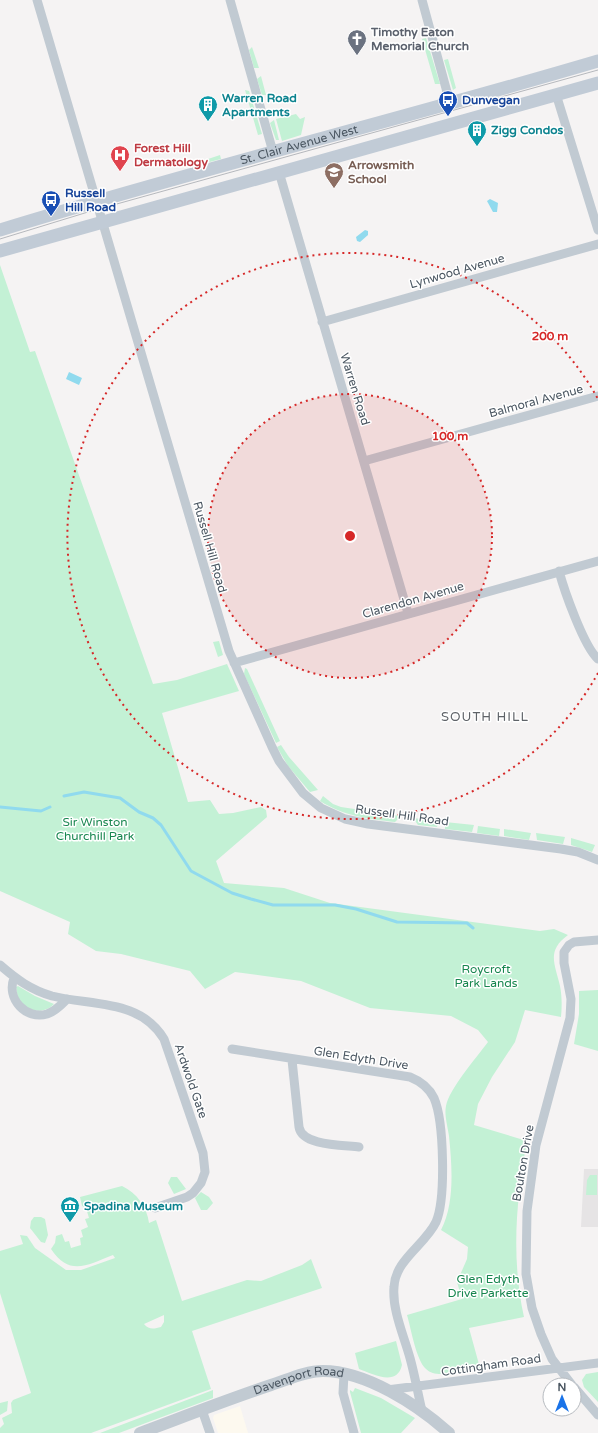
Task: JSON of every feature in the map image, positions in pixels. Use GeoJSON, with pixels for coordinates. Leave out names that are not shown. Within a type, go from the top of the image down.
{"type":"FeatureCollection","features":[{"type":"Feature","properties":{"kind":"main road","name":"St. Clair Avenue West"},"geometry":{"type":"LineString","coordinates":[[0,230],[96,201],[598,61]]}},
{"type":"Feature","properties":{"kind":"main road","name":"St. Clair Avenue West"},"geometry":{"type":"LineString","coordinates":[[0,251],[598,83]]}},
{"type":"Feature","properties":{"kind":"main road"},"geometry":{"type":"LineString","coordinates":[[385,120],[391,142]]}},
{"type":"Feature","properties":{"kind":"street","name":"Russell Hill Road"},"geometry":{"type":"LineString","coordinates":[[37,0],[226,643],[279,761],[303,793],[321,808],[332,814],[368,824],[561,849],[578,852],[598,860]]}},
{"type":"Feature","properties":{"kind":"street"},"geometry":{"type":"LineString","coordinates":[[230,0],[273,152]]}},
{"type":"Feature","properties":{"kind":"street"},"geometry":{"type":"LineString","coordinates":[[422,0],[450,103]]}},
{"type":"Feature","properties":{"kind":"street"},"geometry":{"type":"LineString","coordinates":[[556,94],[598,230]]}},
{"type":"Feature","properties":{"kind":"street","name":"Warren Road"},"geometry":{"type":"LineString","coordinates":[[279,172],[408,613]]}},
{"type":"Feature","properties":{"kind":"street","name":"Lynwood Avenue"},"geometry":{"type":"LineString","coordinates":[[322,322],[598,244]]}},
{"type":"Feature","properties":{"kind":"street","name":"Balmoral Avenue"},"geometry":{"type":"LineString","coordinates":[[364,461],[598,396]]}},
{"type":"Feature","properties":{"kind":"street","name":"Clarendon Avenue"},"geometry":{"type":"LineString","coordinates":[[234,663],[598,561]]}},
{"type":"Feature","properties":{"kind":"street"},"geometry":{"type":"LineString","coordinates":[[558,571],[566,598],[589,646],[598,659]]}},
{"type":"Feature","properties":{"kind":"street","name":"Boulton Drive"},"geometry":{"type":"LineString","coordinates":[[566,1377],[558,1368],[541,1334],[528,1291],[526,1274],[528,1211],[536,1145],[570,1018],[570,1000],[564,963],[564,952],[569,945],[574,942],[598,940]]}},
{"type":"Feature","properties":{"kind":"street","name":"Ardwold Gate"},"geometry":{"type":"LineString","coordinates":[[0,965],[14,978],[33,989],[67,999],[133,1011],[154,1025],[164,1039],[203,1153],[205,1172],[202,1183],[193,1193],[187,1197],[154,1208]]}},
{"type":"Feature","properties":{"kind":"street"},"geometry":{"type":"LineString","coordinates":[[14,978],[12,984],[16,1002],[21,1009],[32,1014],[48,1014],[55,1011],[67,999]]}},
{"type":"Feature","properties":{"kind":"street","name":"Glen Edyth Drive"},"geometry":{"type":"LineString","coordinates":[[232,1049],[292,1060],[410,1077],[424,1085],[434,1098],[441,1142],[442,1198],[440,1209],[432,1230],[399,1270],[394,1287],[397,1313],[422,1411]]}},
{"type":"Feature","properties":{"kind":"street"},"geometry":{"type":"LineString","coordinates":[[292,1060],[301,1134],[313,1141],[359,1147]]}},
{"type":"Feature","properties":{"kind":"street","name":"Cottingham Road"},"geometry":{"type":"LineString","coordinates":[[387,1390],[598,1363]]}},
{"type":"Feature","properties":{"kind":"street","name":"Davenport Road"},"geometry":{"type":"LineString","coordinates":[[140,1433],[308,1373],[323,1371],[344,1374],[387,1390],[422,1411],[449,1433]]}},
{"type":"Feature","properties":{"kind":"street"},"geometry":{"type":"LineString","coordinates":[[344,1374],[343,1393],[354,1433]]}},
{"type":"Feature","properties":{"kind":"street","name":"Boulton Drive"},"geometry":{"type":"LineString","coordinates":[[582,1396],[598,1415]]}},
{"type":"Feature","properties":{"kind":"street"},"geometry":{"type":"LineString","coordinates":[[202,1410],[210,1433]]}},
{"type":"Feature","properties":{"kind":"shaded area"},"geometry":{"type":"Polygon","coordinates":[[[584,1169],[598,1169],[598,1227],[581,1227],[584,1169]]]}},
{"type":"Feature","properties":{"kind":"shaded area"},"geometry":{"type":"Polygon","coordinates":[[[240,1406],[248,1433],[218,1433],[213,1418],[214,1415],[240,1406]]]}},
{"type":"Feature","properties":{"kind":"green space"},"geometry":{"type":"Polygon","coordinates":[[[426,38],[440,84],[435,84],[422,39],[426,38]]]}},
{"type":"Feature","properties":{"kind":"green space"},"geometry":{"type":"Polygon","coordinates":[[[252,47],[259,68],[254,68],[249,50],[252,47]]]}},
{"type":"Feature","properties":{"kind":"green space"},"geometry":{"type":"Polygon","coordinates":[[[448,59],[456,88],[453,90],[444,60],[448,59]]]}},
{"type":"Feature","properties":{"kind":"green space"},"geometry":{"type":"Polygon","coordinates":[[[261,76],[266,95],[262,95],[257,79],[261,76]]]}},
{"type":"Feature","properties":{"kind":"green space"},"geometry":{"type":"Polygon","coordinates":[[[245,90],[249,91],[262,134],[258,135],[245,90]]]}},
{"type":"Feature","properties":{"kind":"green space"},"geometry":{"type":"Polygon","coordinates":[[[296,114],[300,119],[305,117],[301,135],[282,141],[276,119],[296,114]]]}},
{"type":"Feature","properties":{"kind":"green space"},"geometry":{"type":"Polygon","coordinates":[[[274,120],[279,140],[276,140],[270,123],[274,120]]]}},
{"type":"Feature","properties":{"kind":"green space"},"geometry":{"type":"Polygon","coordinates":[[[220,155],[221,159],[202,164],[208,159],[220,155]]]}},
{"type":"Feature","properties":{"kind":"green space","name":"Sir Winston Churchill Park"},"geometry":{"type":"Polygon","coordinates":[[[0,265],[30,352],[35,351],[153,684],[177,680],[227,664],[239,691],[162,713],[188,802],[210,800],[219,814],[233,813],[261,807],[266,810],[267,817],[216,861],[224,883],[284,888],[330,903],[540,931],[554,929],[568,935],[561,941],[554,952],[561,994],[561,1017],[525,1010],[515,1042],[492,1077],[478,1104],[474,1125],[527,1141],[520,1185],[516,1229],[517,1273],[524,1317],[469,1328],[480,1368],[441,1374],[433,1373],[428,1370],[422,1365],[419,1359],[407,1315],[462,1299],[457,1282],[467,1259],[468,1247],[441,1230],[449,1208],[451,1184],[450,1148],[446,1106],[452,1091],[488,1042],[478,1030],[451,1016],[370,1008],[301,981],[235,972],[205,989],[190,971],[121,954],[96,951],[68,934],[70,922],[0,891],[0,265]]]}},
{"type":"Feature","properties":{"kind":"green space"},"geometry":{"type":"Polygon","coordinates":[[[219,641],[223,655],[218,657],[213,642],[219,641]]]}},
{"type":"Feature","properties":{"kind":"green space"},"geometry":{"type":"Polygon","coordinates":[[[245,668],[247,669],[280,741],[276,743],[244,674],[245,668]]]}},
{"type":"Feature","properties":{"kind":"green space"},"geometry":{"type":"Polygon","coordinates":[[[281,745],[289,757],[318,790],[310,792],[288,766],[277,747],[281,745]]]}},
{"type":"Feature","properties":{"kind":"green space"},"geometry":{"type":"Polygon","coordinates":[[[323,796],[333,804],[341,807],[401,816],[395,822],[356,816],[338,810],[320,801],[323,796]]]}},
{"type":"Feature","properties":{"kind":"green space"},"geometry":{"type":"Polygon","coordinates":[[[413,818],[439,821],[437,827],[418,825],[413,818]]]}},
{"type":"Feature","properties":{"kind":"green space"},"geometry":{"type":"Polygon","coordinates":[[[445,822],[474,825],[472,832],[445,829],[445,822]]]}},
{"type":"Feature","properties":{"kind":"green space"},"geometry":{"type":"Polygon","coordinates":[[[478,826],[500,829],[499,836],[477,833],[478,826]]]}},
{"type":"Feature","properties":{"kind":"green space"},"geometry":{"type":"Polygon","coordinates":[[[504,829],[531,833],[529,840],[504,836],[504,829]]]}},
{"type":"Feature","properties":{"kind":"green space"},"geometry":{"type":"Polygon","coordinates":[[[536,833],[565,837],[563,844],[537,840],[536,833]]]}},
{"type":"Feature","properties":{"kind":"green space"},"geometry":{"type":"Polygon","coordinates":[[[571,838],[595,845],[592,852],[571,845],[571,838]]]}},
{"type":"Feature","properties":{"kind":"green space"},"geometry":{"type":"Polygon","coordinates":[[[18,986],[35,996],[54,1004],[45,1010],[40,1011],[26,1007],[18,998],[16,987],[18,986]]]}},
{"type":"Feature","properties":{"kind":"green space"},"geometry":{"type":"Polygon","coordinates":[[[598,990],[598,1051],[574,1044],[579,1014],[579,991],[598,990]]]}},
{"type":"Feature","properties":{"kind":"green space"},"geometry":{"type":"Polygon","coordinates":[[[590,1175],[597,1175],[597,1195],[586,1195],[587,1180],[590,1175]]]}},
{"type":"Feature","properties":{"kind":"green space"},"geometry":{"type":"Polygon","coordinates":[[[171,1177],[177,1177],[186,1189],[174,1194],[168,1183],[171,1177]]]}},
{"type":"Feature","properties":{"kind":"green space"},"geometry":{"type":"Polygon","coordinates":[[[122,1186],[137,1197],[144,1206],[149,1223],[156,1220],[182,1301],[247,1280],[261,1281],[302,1265],[311,1259],[322,1288],[192,1331],[211,1389],[91,1433],[0,1433],[0,1428],[4,1424],[2,1418],[12,1413],[11,1403],[13,1400],[31,1393],[0,1293],[0,1251],[23,1244],[20,1235],[27,1236],[35,1248],[66,1270],[81,1270],[115,1258],[113,1255],[87,1265],[72,1266],[58,1258],[51,1249],[55,1243],[56,1236],[62,1234],[65,1242],[69,1241],[71,1248],[81,1245],[80,1238],[83,1237],[81,1230],[88,1227],[85,1219],[89,1218],[86,1208],[82,1206],[80,1197],[122,1186]],[[164,1315],[144,1324],[154,1329],[161,1327],[164,1322],[164,1315]]]}},
{"type":"Feature","properties":{"kind":"green space"},"geometry":{"type":"Polygon","coordinates":[[[201,1192],[209,1197],[213,1203],[207,1210],[201,1210],[195,1198],[201,1192]]]}},
{"type":"Feature","properties":{"kind":"green space"},"geometry":{"type":"Polygon","coordinates":[[[34,1217],[41,1217],[45,1219],[48,1235],[45,1243],[41,1242],[30,1228],[31,1221],[34,1217]]]}},
{"type":"Feature","properties":{"kind":"green space"},"geometry":{"type":"Polygon","coordinates":[[[396,1341],[402,1365],[399,1372],[395,1376],[377,1376],[359,1369],[355,1353],[396,1341]]]}},
{"type":"Feature","properties":{"kind":"green space"},"geometry":{"type":"Polygon","coordinates":[[[598,1372],[598,1402],[584,1387],[582,1380],[586,1374],[598,1372]]]}},
{"type":"Feature","properties":{"kind":"green space"},"geometry":{"type":"Polygon","coordinates":[[[355,1388],[381,1398],[415,1418],[401,1433],[361,1433],[350,1392],[350,1390],[353,1392],[355,1388]]]}},
{"type":"Feature","properties":{"kind":"green space"},"geometry":{"type":"Polygon","coordinates":[[[213,1390],[213,1398],[119,1433],[100,1433],[213,1390]]]}},
{"type":"Feature","properties":{"kind":"green space"},"geometry":{"type":"Polygon","coordinates":[[[8,1401],[7,1411],[0,1415],[0,1403],[8,1401]]]}},
{"type":"Feature","properties":{"kind":"water"},"geometry":{"type":"Polygon","coordinates":[[[490,199],[498,203],[497,212],[493,212],[487,201],[490,199]]]}},
{"type":"Feature","properties":{"kind":"water"},"geometry":{"type":"Polygon","coordinates":[[[365,230],[368,231],[368,235],[360,242],[357,241],[356,237],[365,230]]]}},
{"type":"Feature","properties":{"kind":"water"},"geometry":{"type":"Polygon","coordinates":[[[69,372],[82,378],[79,385],[66,379],[69,372]]]}},
{"type":"Feature","properties":{"kind":"waterway"},"geometry":{"type":"LineString","coordinates":[[64,796],[84,792],[120,798],[139,812],[153,818],[161,825],[191,871],[232,893],[273,905],[335,905],[356,909],[397,922],[467,923],[473,928]]}},
{"type":"Feature","properties":{"kind":"waterway"},"geometry":{"type":"LineString","coordinates":[[0,807],[41,811],[50,807]]}},
{"type":"Feature","properties":{"kind":"tram line"},"geometry":{"type":"LineString","coordinates":[[0,239],[88,212],[598,70]]}},
{"type":"Feature","properties":{"kind":"place","name":"Timothy Eaton Memorial Church"},"geometry":{"type":"Point","coordinates":[357,56]}},
{"type":"Feature","properties":{"kind":"place","name":"Dunvegan"},"geometry":{"type":"Point","coordinates":[448,117]}},
{"type":"Feature","properties":{"kind":"place","name":"Warren Road Apartments"},"geometry":{"type":"Point","coordinates":[208,122]}},
{"type":"Feature","properties":{"kind":"place","name":"Zigg Condos"},"geometry":{"type":"Point","coordinates":[477,147]}},
{"type":"Feature","properties":{"kind":"place","name":"Forest Hill Dermatology"},"geometry":{"type":"Point","coordinates":[120,172]}},
{"type":"Feature","properties":{"kind":"place","name":"Arrowsmith School"},"geometry":{"type":"Point","coordinates":[334,189]}},
{"type":"Feature","properties":{"kind":"place","name":"Russell Hill Road"},"geometry":{"type":"Point","coordinates":[51,217]}},
{"type":"Feature","properties":{"kind":"place","name":"Spadina Museum"},"geometry":{"type":"Point","coordinates":[70,1223]}},
{"type":"Feature","properties":{"kind":"district","name":"SOUTH HILL"},"geometry":{"type":"Point","coordinates":[485,717]}},
{"type":"Feature","properties":{"kind":"park label","name":"Roycroft Park Lands"},"geometry":{"type":"Point","coordinates":[486,976]}},
{"type":"Feature","properties":{"kind":"park label","name":"Glen Edyth Drive Parkette"},"geometry":{"type":"Point","coordinates":[488,1286]}}]}
